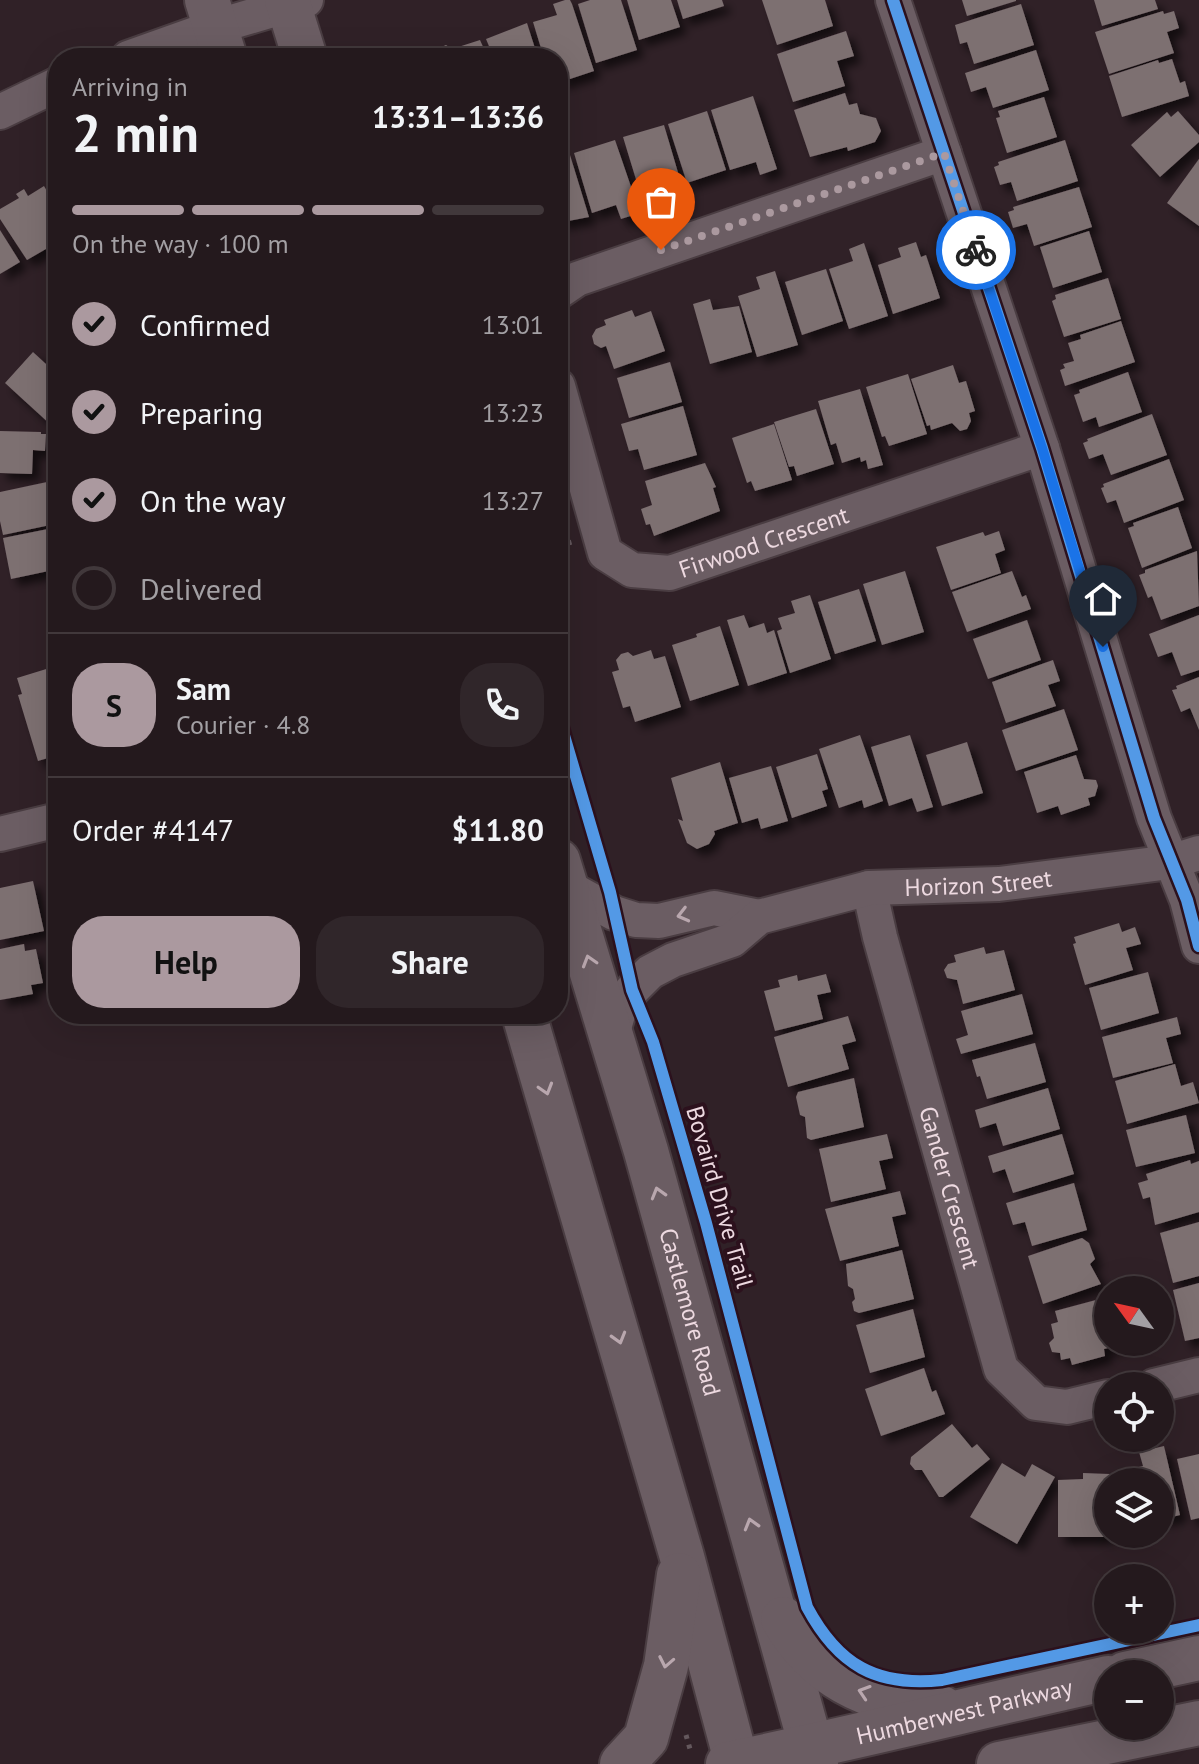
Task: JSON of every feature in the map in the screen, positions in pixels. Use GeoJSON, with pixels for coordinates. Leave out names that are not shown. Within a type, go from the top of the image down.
{"type":"FeatureCollection","features":[{"type":"Feature","properties":{"kind":"main road"},"geometry":{"type":"LineString","coordinates":[[294,1],[303,48]]}},
{"type":"Feature","properties":{"kind":"main road","name":"Castlemore Road"},"geometry":{"type":"LineString","coordinates":[[568,893],[612,1035],[814,1755]]}},
{"type":"Feature","properties":{"kind":"main road"},"geometry":{"type":"LineString","coordinates":[[527,1024],[682,1557],[734,1763]]}},
{"type":"Feature","properties":{"kind":"main road"},"geometry":{"type":"LineString","coordinates":[[622,1764],[646,1738],[666,1666],[682,1557]]}},
{"type":"Feature","properties":{"kind":"main road"},"geometry":{"type":"LineString","coordinates":[[772,1599],[798,1645],[846,1685],[909,1706],[968,1709]]}},
{"type":"Feature","properties":{"kind":"main road"},"geometry":{"type":"LineString","coordinates":[[1174,1663],[1199,1658]]}},
{"type":"Feature","properties":{"kind":"main road","name":"Humberwest Parkway"},"geometry":{"type":"LineString","coordinates":[[734,1763],[814,1755],[968,1709],[1094,1681]]}},
{"type":"Feature","properties":{"kind":"main road"},"geometry":{"type":"LineString","coordinates":[[999,1764],[1054,1757],[1199,1723]]}},
{"type":"Feature","properties":{"kind":"street"},"geometry":{"type":"LineString","coordinates":[[893,0],[1042,448],[1154,818],[1184,857],[1187,900],[1199,946]]}},
{"type":"Feature","properties":{"kind":"street"},"geometry":{"type":"LineString","coordinates":[[157,48],[294,1]]}},
{"type":"Feature","properties":{"kind":"street"},"geometry":{"type":"LineString","coordinates":[[0,112],[48,89]]}},
{"type":"Feature","properties":{"kind":"street"},"geometry":{"type":"LineString","coordinates":[[568,285],[577,279],[944,153]]}},
{"type":"Feature","properties":{"kind":"street","name":"Firwood Crescent"},"geometry":{"type":"LineString","coordinates":[[568,422],[605,553],[632,570],[670,573],[1042,448]]}},
{"type":"Feature","properties":{"kind":"street"},"geometry":{"type":"LineString","coordinates":[[0,834],[48,822]]}},
{"type":"Feature","properties":{"kind":"street","name":"Horizon Street"},"geometry":{"type":"LineString","coordinates":[[612,1035],[625,1000],[650,972],[673,960],[732,940],[759,917],[869,888],[999,884],[1184,857]]}},
{"type":"Feature","properties":{"kind":"street","name":"Horizon Street"},"geometry":{"type":"LineString","coordinates":[[568,878],[614,913],[636,920],[659,921],[714,908],[759,917]]}},
{"type":"Feature","properties":{"kind":"street","name":"Gander Crescent"},"geometry":{"type":"LineString","coordinates":[[869,888],[1001,1369],[1036,1403],[1067,1407],[1094,1400]]}},
{"type":"Feature","properties":{"kind":"street"},"geometry":{"type":"LineString","coordinates":[[1174,1381],[1199,1375]]}},
{"type":"Feature","properties":{"kind":"building"},"geometry":{"type":"Polygon","coordinates":[[[570,0],[594,71],[568,80],[568,48],[541,48],[533,22],[557,15],[553,4],[570,0]]]}},
{"type":"Feature","properties":{"kind":"building"},"geometry":{"type":"Polygon","coordinates":[[[590,0],[621,0],[637,50],[596,63],[578,4],[590,0]]]}},
{"type":"Feature","properties":{"kind":"building"},"geometry":{"type":"Polygon","coordinates":[[[627,0],[671,0],[680,27],[639,40],[627,0]]]}},
{"type":"Feature","properties":{"kind":"building"},"geometry":{"type":"Polygon","coordinates":[[[677,0],[722,0],[724,6],[683,19],[677,0]]]}},
{"type":"Feature","properties":{"kind":"building"},"geometry":{"type":"Polygon","coordinates":[[[762,0],[825,0],[833,26],[777,45],[762,0]]]}},
{"type":"Feature","properties":{"kind":"building"},"geometry":{"type":"Polygon","coordinates":[[[962,0],[1016,0],[1016,1],[967,16],[962,0]]]}},
{"type":"Feature","properties":{"kind":"building"},"geometry":{"type":"Polygon","coordinates":[[[1094,0],[1155,0],[1158,9],[1102,26],[1094,0]]]}},
{"type":"Feature","properties":{"kind":"building"},"geometry":{"type":"Polygon","coordinates":[[[1021,4],[1034,45],[974,64],[967,42],[960,44],[955,25],[1021,4]]]}},
{"type":"Feature","properties":{"kind":"building"},"geometry":{"type":"Polygon","coordinates":[[[1163,11],[1164,14],[1174,11],[1179,28],[1167,32],[1174,53],[1109,74],[1095,32],[1163,11]]]}},
{"type":"Feature","properties":{"kind":"building"},"geometry":{"type":"Polygon","coordinates":[[[527,23],[535,48],[490,48],[486,39],[527,23]]]}},
{"type":"Feature","properties":{"kind":"building"},"geometry":{"type":"Polygon","coordinates":[[[846,31],[854,56],[837,61],[845,86],[793,102],[777,54],[846,31]]]}},
{"type":"Feature","properties":{"kind":"building"},"geometry":{"type":"Polygon","coordinates":[[[480,40],[484,48],[455,48],[480,40]]]}},
{"type":"Feature","properties":{"kind":"building"},"geometry":{"type":"Polygon","coordinates":[[[1036,50],[1049,90],[993,108],[986,87],[971,92],[965,73],[1036,50]]]}},
{"type":"Feature","properties":{"kind":"building"},"geometry":{"type":"Polygon","coordinates":[[[1172,59],[1180,83],[1185,81],[1189,96],[1122,117],[1109,76],[1158,60],[1159,63],[1172,59]]]}},
{"type":"Feature","properties":{"kind":"building"},"geometry":{"type":"Polygon","coordinates":[[[845,93],[849,105],[857,103],[860,114],[876,118],[881,131],[875,142],[848,151],[847,147],[810,157],[794,110],[845,93]]]}},
{"type":"Feature","properties":{"kind":"building"},"geometry":{"type":"Polygon","coordinates":[[[753,96],[777,169],[760,175],[756,162],[730,170],[711,110],[753,96]]]}},
{"type":"Feature","properties":{"kind":"building"},"geometry":{"type":"Polygon","coordinates":[[[1044,97],[1057,137],[1007,153],[996,118],[1000,117],[998,111],[1044,97]]]}},
{"type":"Feature","properties":{"kind":"building"},"geometry":{"type":"Polygon","coordinates":[[[707,111],[726,170],[687,183],[668,124],[707,111]]]}},
{"type":"Feature","properties":{"kind":"building"},"geometry":{"type":"Polygon","coordinates":[[[1178,111],[1199,135],[1199,142],[1160,177],[1131,145],[1167,112],[1171,117],[1178,111]]]}},
{"type":"Feature","properties":{"kind":"building"},"geometry":{"type":"Polygon","coordinates":[[[664,125],[682,186],[664,192],[666,195],[660,197],[663,206],[646,212],[623,137],[664,125]]]}},
{"type":"Feature","properties":{"kind":"building"},"geometry":{"type":"Polygon","coordinates":[[[615,140],[640,213],[621,219],[616,205],[592,213],[574,153],[615,140]]]}},
{"type":"Feature","properties":{"kind":"building"},"geometry":{"type":"Polygon","coordinates":[[[1065,140],[1078,181],[1017,201],[1011,182],[1000,185],[994,167],[999,165],[998,162],[1065,140]]]}},
{"type":"Feature","properties":{"kind":"building"},"geometry":{"type":"Polygon","coordinates":[[[568,156],[589,217],[568,221],[568,156]]]}},
{"type":"Feature","properties":{"kind":"building"},"geometry":{"type":"Polygon","coordinates":[[[1199,159],[1199,226],[1167,203],[1199,159]]]}},
{"type":"Feature","properties":{"kind":"building"},"geometry":{"type":"Polygon","coordinates":[[[44,186],[48,193],[48,248],[27,260],[0,219],[0,209],[19,198],[16,194],[24,189],[28,196],[44,186]]]}},
{"type":"Feature","properties":{"kind":"building"},"geometry":{"type":"Polygon","coordinates":[[[1079,187],[1092,227],[1034,246],[1027,224],[1013,228],[1008,212],[1014,210],[1013,207],[1079,187]]]}},
{"type":"Feature","properties":{"kind":"building"},"geometry":{"type":"Polygon","coordinates":[[[0,230],[20,262],[0,274],[0,230]]]}},
{"type":"Feature","properties":{"kind":"building"},"geometry":{"type":"Polygon","coordinates":[[[1089,231],[1102,272],[1053,288],[1040,247],[1089,231]]]}},
{"type":"Feature","properties":{"kind":"building"},"geometry":{"type":"Polygon","coordinates":[[[916,242],[921,257],[926,255],[940,298],[893,314],[878,265],[901,257],[898,248],[916,242]]]}},
{"type":"Feature","properties":{"kind":"building"},"geometry":{"type":"Polygon","coordinates":[[[864,243],[888,316],[849,329],[829,269],[853,261],[849,249],[864,243]]]}},
{"type":"Feature","properties":{"kind":"building"},"geometry":{"type":"Polygon","coordinates":[[[826,269],[843,321],[802,335],[785,282],[826,269]]]}},
{"type":"Feature","properties":{"kind":"building"},"geometry":{"type":"Polygon","coordinates":[[[775,271],[798,345],[757,357],[738,296],[760,289],[756,277],[775,271]]]}},
{"type":"Feature","properties":{"kind":"building"},"geometry":{"type":"Polygon","coordinates":[[[1108,278],[1121,319],[1064,337],[1052,301],[1056,299],[1055,295],[1108,278]]]}},
{"type":"Feature","properties":{"kind":"building"},"geometry":{"type":"Polygon","coordinates":[[[710,299],[713,310],[739,306],[752,352],[710,364],[693,304],[710,299]]]}},
{"type":"Feature","properties":{"kind":"building"},"geometry":{"type":"Polygon","coordinates":[[[632,310],[635,317],[651,311],[665,351],[614,369],[606,346],[601,348],[594,344],[592,336],[596,329],[606,325],[604,320],[632,310]]]}},
{"type":"Feature","properties":{"kind":"building"},"geometry":{"type":"Polygon","coordinates":[[[1121,321],[1135,362],[1065,386],[1060,370],[1065,368],[1063,364],[1074,361],[1068,343],[1081,339],[1080,335],[1121,321]]]}},
{"type":"Feature","properties":{"kind":"building"},"geometry":{"type":"Polygon","coordinates":[[[33,352],[48,366],[48,422],[5,383],[33,352]]]}},
{"type":"Feature","properties":{"kind":"building"},"geometry":{"type":"Polygon","coordinates":[[[670,362],[682,402],[629,418],[617,378],[670,362]]]}},
{"type":"Feature","properties":{"kind":"building"},"geometry":{"type":"Polygon","coordinates":[[[953,365],[959,383],[966,381],[975,411],[969,413],[971,421],[967,429],[960,431],[952,423],[931,430],[911,379],[953,365]]]}},
{"type":"Feature","properties":{"kind":"building"},"geometry":{"type":"Polygon","coordinates":[[[1128,372],[1142,412],[1099,427],[1096,417],[1083,422],[1074,395],[1080,393],[1079,390],[1128,372]]]}},
{"type":"Feature","properties":{"kind":"building"},"geometry":{"type":"Polygon","coordinates":[[[908,374],[927,434],[889,446],[885,436],[882,437],[866,387],[908,374]]]}},
{"type":"Feature","properties":{"kind":"building"},"geometry":{"type":"Polygon","coordinates":[[[860,389],[883,465],[868,469],[866,460],[861,462],[860,457],[842,463],[836,443],[831,445],[818,401],[860,389]]]}},
{"type":"Feature","properties":{"kind":"building"},"geometry":{"type":"Polygon","coordinates":[[[683,406],[697,455],[644,470],[638,449],[629,451],[621,424],[683,406]]]}},
{"type":"Feature","properties":{"kind":"building"},"geometry":{"type":"Polygon","coordinates":[[[816,409],[834,464],[797,476],[794,466],[789,467],[774,422],[816,409]]]}},
{"type":"Feature","properties":{"kind":"building"},"geometry":{"type":"Polygon","coordinates":[[[1152,414],[1167,455],[1111,475],[1103,454],[1089,459],[1083,443],[1087,439],[1152,414]]]}},
{"type":"Feature","properties":{"kind":"building"},"geometry":{"type":"Polygon","coordinates":[[[774,424],[792,480],[755,491],[751,481],[747,483],[732,438],[774,424]]]}},
{"type":"Feature","properties":{"kind":"building"},"geometry":{"type":"Polygon","coordinates":[[[0,431],[46,434],[45,451],[33,450],[32,474],[0,473],[0,431]]]}},
{"type":"Feature","properties":{"kind":"building"},"geometry":{"type":"Polygon","coordinates":[[[1169,459],[1184,500],[1124,523],[1116,500],[1107,503],[1101,488],[1103,484],[1169,459]]]}},
{"type":"Feature","properties":{"kind":"building"},"geometry":{"type":"Polygon","coordinates":[[[705,463],[716,487],[713,488],[720,511],[654,536],[650,524],[646,525],[641,509],[652,505],[645,481],[705,463]]]}},
{"type":"Feature","properties":{"kind":"building"},"geometry":{"type":"Polygon","coordinates":[[[47,482],[48,525],[3,535],[0,492],[47,482]]]}},
{"type":"Feature","properties":{"kind":"building"},"geometry":{"type":"Polygon","coordinates":[[[1178,507],[1192,548],[1142,568],[1128,528],[1134,526],[1133,523],[1178,507]]]}},
{"type":"Feature","properties":{"kind":"building"},"geometry":{"type":"Polygon","coordinates":[[[48,529],[48,571],[11,579],[3,538],[48,529]]]}},
{"type":"Feature","properties":{"kind":"building"},"geometry":{"type":"Polygon","coordinates":[[[999,531],[1005,550],[995,554],[1001,573],[951,590],[936,547],[983,532],[985,536],[999,531]]]}},
{"type":"Feature","properties":{"kind":"building"},"geometry":{"type":"Polygon","coordinates":[[[1197,551],[1199,606],[1161,620],[1152,596],[1148,598],[1139,575],[1197,551]]]}},
{"type":"Feature","properties":{"kind":"building"},"geometry":{"type":"Polygon","coordinates":[[[905,571],[924,632],[882,645],[863,584],[905,571]]]}},
{"type":"Feature","properties":{"kind":"building"},"geometry":{"type":"Polygon","coordinates":[[[1012,571],[1022,597],[1026,595],[1031,609],[967,632],[952,592],[1012,571]]]}},
{"type":"Feature","properties":{"kind":"building"},"geometry":{"type":"Polygon","coordinates":[[[859,589],[876,641],[835,654],[818,602],[859,589]]]}},
{"type":"Feature","properties":{"kind":"building"},"geometry":{"type":"Polygon","coordinates":[[[810,595],[831,659],[790,673],[777,631],[782,629],[778,618],[795,613],[791,601],[810,595]]]}},
{"type":"Feature","properties":{"kind":"building"},"geometry":{"type":"Polygon","coordinates":[[[744,615],[749,628],[764,623],[767,633],[774,630],[787,673],[748,686],[727,620],[744,615]]]}},
{"type":"Feature","properties":{"kind":"building"},"geometry":{"type":"Polygon","coordinates":[[[1199,615],[1199,670],[1181,676],[1172,652],[1158,657],[1149,634],[1199,615]]]}},
{"type":"Feature","properties":{"kind":"building"},"geometry":{"type":"Polygon","coordinates":[[[1027,620],[1041,660],[988,679],[973,639],[1027,620]]]}},
{"type":"Feature","properties":{"kind":"building"},"geometry":{"type":"Polygon","coordinates":[[[720,626],[739,685],[690,701],[672,645],[720,626]]]}},
{"type":"Feature","properties":{"kind":"building"},"geometry":{"type":"Polygon","coordinates":[[[651,650],[654,659],[665,656],[681,707],[635,722],[630,706],[623,708],[612,672],[619,670],[616,660],[621,654],[628,652],[633,656],[651,650]]]}},
{"type":"Feature","properties":{"kind":"building"},"geometry":{"type":"Polygon","coordinates":[[[1053,660],[1060,681],[1048,685],[1056,706],[1006,723],[992,682],[1053,660]]]}},
{"type":"Feature","properties":{"kind":"building"},"geometry":{"type":"Polygon","coordinates":[[[48,668],[48,758],[38,761],[18,695],[22,694],[17,678],[48,668]]]}},
{"type":"Feature","properties":{"kind":"building"},"geometry":{"type":"Polygon","coordinates":[[[1199,677],[1199,730],[1190,708],[1181,712],[1172,690],[1199,677]]]}},
{"type":"Feature","properties":{"kind":"building"},"geometry":{"type":"Polygon","coordinates":[[[1064,709],[1078,750],[1016,771],[1002,730],[1064,709]]]}},
{"type":"Feature","properties":{"kind":"building"},"geometry":{"type":"Polygon","coordinates":[[[860,735],[883,801],[864,808],[862,800],[839,808],[819,749],[860,735]]]}},
{"type":"Feature","properties":{"kind":"building"},"geometry":{"type":"Polygon","coordinates":[[[910,735],[933,807],[917,812],[912,798],[889,806],[871,747],[910,735]]]}},
{"type":"Feature","properties":{"kind":"building"},"geometry":{"type":"Polygon","coordinates":[[[967,742],[983,793],[942,806],[926,755],[967,742]]]}},
{"type":"Feature","properties":{"kind":"building"},"geometry":{"type":"Polygon","coordinates":[[[817,754],[828,789],[822,791],[827,806],[792,818],[776,767],[817,754]]]}},
{"type":"Feature","properties":{"kind":"building"},"geometry":{"type":"Polygon","coordinates":[[[1076,755],[1084,779],[1096,780],[1098,786],[1095,796],[1088,798],[1090,805],[1061,815],[1058,806],[1037,813],[1024,772],[1076,755]]]}},
{"type":"Feature","properties":{"kind":"building"},"geometry":{"type":"Polygon","coordinates":[[[720,762],[738,823],[714,831],[709,844],[697,849],[687,843],[678,819],[683,821],[671,778],[720,762]]]}},
{"type":"Feature","properties":{"kind":"building"},"geometry":{"type":"Polygon","coordinates":[[[771,766],[788,821],[761,829],[758,818],[742,823],[729,778],[771,766]]]}},
{"type":"Feature","properties":{"kind":"building"},"geometry":{"type":"Polygon","coordinates":[[[33,881],[44,931],[0,940],[0,888],[33,881]]]}},
{"type":"Feature","properties":{"kind":"building"},"geometry":{"type":"Polygon","coordinates":[[[1119,923],[1122,932],[1135,927],[1141,944],[1126,948],[1133,970],[1085,985],[1073,944],[1076,943],[1074,937],[1119,923]]]}},
{"type":"Feature","properties":{"kind":"building"},"geometry":{"type":"Polygon","coordinates":[[[24,944],[25,951],[36,949],[43,983],[31,985],[33,994],[0,1000],[0,949],[24,944]]]}},
{"type":"Feature","properties":{"kind":"building"},"geometry":{"type":"Polygon","coordinates":[[[984,947],[986,954],[1004,950],[1015,990],[963,1004],[957,980],[947,978],[944,970],[948,964],[956,962],[954,955],[984,947]]]}},
{"type":"Feature","properties":{"kind":"building"},"geometry":{"type":"Polygon","coordinates":[[[1148,972],[1159,1013],[1101,1030],[1089,988],[1148,972]]]}},
{"type":"Feature","properties":{"kind":"building"},"geometry":{"type":"Polygon","coordinates":[[[826,974],[831,992],[817,995],[823,1019],[775,1031],[764,991],[780,987],[778,980],[797,975],[798,981],[826,974]]]}},
{"type":"Feature","properties":{"kind":"building"},"geometry":{"type":"Polygon","coordinates":[[[1022,994],[1033,1034],[961,1054],[956,1039],[968,1035],[961,1011],[1022,994]]]}},
{"type":"Feature","properties":{"kind":"building"},"geometry":{"type":"Polygon","coordinates":[[[848,1016],[856,1041],[842,1045],[849,1069],[788,1087],[774,1037],[848,1016]]]}},
{"type":"Feature","properties":{"kind":"building"},"geometry":{"type":"Polygon","coordinates":[[[1177,1017],[1181,1034],[1166,1038],[1173,1063],[1113,1078],[1102,1037],[1177,1017]]]}},
{"type":"Feature","properties":{"kind":"building"},"geometry":{"type":"Polygon","coordinates":[[[1035,1043],[1046,1082],[987,1099],[972,1060],[1035,1043]]]}},
{"type":"Feature","properties":{"kind":"building"},"geometry":{"type":"Polygon","coordinates":[[[1175,1064],[1181,1086],[1193,1082],[1199,1103],[1127,1124],[1115,1081],[1175,1064]]]}},
{"type":"Feature","properties":{"kind":"building"},"geometry":{"type":"Polygon","coordinates":[[[854,1078],[864,1127],[811,1140],[807,1138],[805,1117],[800,1115],[796,1097],[798,1092],[854,1078]]]}},
{"type":"Feature","properties":{"kind":"building"},"geometry":{"type":"Polygon","coordinates":[[[1048,1088],[1060,1129],[1003,1146],[996,1123],[980,1128],[975,1110],[1048,1088]]]}},
{"type":"Feature","properties":{"kind":"building"},"geometry":{"type":"Polygon","coordinates":[[[1186,1115],[1195,1153],[1136,1167],[1126,1130],[1186,1115]]]}},
{"type":"Feature","properties":{"kind":"building"},"geometry":{"type":"Polygon","coordinates":[[[887,1134],[893,1158],[879,1161],[886,1189],[831,1202],[819,1149],[887,1134]]]}},
{"type":"Feature","properties":{"kind":"building"},"geometry":{"type":"Polygon","coordinates":[[[1062,1134],[1074,1174],[1013,1193],[1005,1169],[993,1173],[988,1156],[1062,1134]]]}},
{"type":"Feature","properties":{"kind":"building"},"geometry":{"type":"Polygon","coordinates":[[[1190,1160],[1191,1164],[1199,1161],[1199,1212],[1155,1225],[1150,1197],[1143,1199],[1138,1183],[1148,1180],[1146,1174],[1190,1160]]]}},
{"type":"Feature","properties":{"kind":"building"},"geometry":{"type":"Polygon","coordinates":[[[1074,1183],[1087,1230],[1032,1246],[1025,1222],[1013,1225],[1006,1203],[1074,1183]]]}},
{"type":"Feature","properties":{"kind":"building"},"geometry":{"type":"Polygon","coordinates":[[[900,1191],[906,1214],[892,1217],[899,1246],[840,1261],[825,1209],[900,1191]]]}},
{"type":"Feature","properties":{"kind":"building"},"geometry":{"type":"Polygon","coordinates":[[[1199,1222],[1199,1276],[1174,1283],[1160,1233],[1199,1222]]]}},
{"type":"Feature","properties":{"kind":"building"},"geometry":{"type":"Polygon","coordinates":[[[1082,1238],[1089,1243],[1095,1259],[1090,1264],[1097,1276],[1094,1276],[1094,1286],[1043,1304],[1028,1256],[1082,1238]]]}},
{"type":"Feature","properties":{"kind":"building"},"geometry":{"type":"Polygon","coordinates":[[[902,1250],[914,1299],[859,1313],[854,1311],[852,1302],[855,1299],[853,1289],[848,1286],[846,1264],[902,1250]]]}},
{"type":"Feature","properties":{"kind":"building"},"geometry":{"type":"Polygon","coordinates":[[[1199,1283],[1199,1338],[1185,1341],[1174,1290],[1199,1283]]]}},
{"type":"Feature","properties":{"kind":"building"},"geometry":{"type":"Polygon","coordinates":[[[1094,1300],[1094,1356],[1105,1356],[1072,1365],[1070,1358],[1061,1360],[1060,1353],[1052,1352],[1049,1343],[1054,1338],[1051,1324],[1058,1322],[1055,1311],[1094,1300]]]}},
{"type":"Feature","properties":{"kind":"building"},"geometry":{"type":"Polygon","coordinates":[[[913,1309],[925,1357],[870,1373],[856,1325],[913,1309]]]}},
{"type":"Feature","properties":{"kind":"building"},"geometry":{"type":"Polygon","coordinates":[[[924,1368],[932,1392],[936,1390],[945,1414],[881,1436],[865,1389],[924,1368]]]}},
{"type":"Feature","properties":{"kind":"building"},"geometry":{"type":"Polygon","coordinates":[[[952,1424],[972,1448],[977,1444],[990,1459],[939,1497],[922,1470],[915,1470],[910,1464],[911,1457],[952,1424]]]}},
{"type":"Feature","properties":{"kind":"building"},"geometry":{"type":"Polygon","coordinates":[[[1139,1452],[1165,1452],[1169,1468],[1134,1468],[1143,1466],[1139,1452]]]}},
{"type":"Feature","properties":{"kind":"building"},"geometry":{"type":"Polygon","coordinates":[[[1199,1454],[1199,1518],[1191,1520],[1177,1459],[1199,1454]]]}},
{"type":"Feature","properties":{"kind":"building"},"geometry":{"type":"Polygon","coordinates":[[[1002,1463],[1025,1477],[1032,1464],[1055,1477],[1017,1544],[970,1517],[1002,1463]]]}},
{"type":"Feature","properties":{"kind":"building"},"geometry":{"type":"Polygon","coordinates":[[[1083,1473],[1094,1473],[1094,1537],[1058,1537],[1058,1480],[1083,1479],[1083,1473]]]}},
{"type":"Feature","properties":{"kind":"building"},"geometry":{"type":"Polygon","coordinates":[[[1174,1489],[1180,1515],[1174,1516],[1174,1489]]]}},
{"type":"Feature","properties":{"kind":"cycle path"},"geometry":{"type":"LineString","coordinates":[[893,0],[1042,448],[1154,818],[1187,900],[1199,946]]}},
{"type":"Feature","properties":{"kind":"cycle path","name":"Bovaird Drive Trail"},"geometry":{"type":"LineString","coordinates":[[568,749],[610,892],[632,990],[653,1042],[706,1223],[807,1607],[819,1627],[832,1644],[861,1668],[897,1680],[919,1681],[942,1680],[1199,1625]]}},
{"type":"Feature","properties":{"kind":"way so far"},"geometry":{"type":"LineString","coordinates":[[661,250],[944,153],[976,250]]}},
{"type":"Feature","properties":{"kind":"route"},"geometry":{"type":"LineString","coordinates":[[976,250],[1042,448],[1103,647]]}}]}
